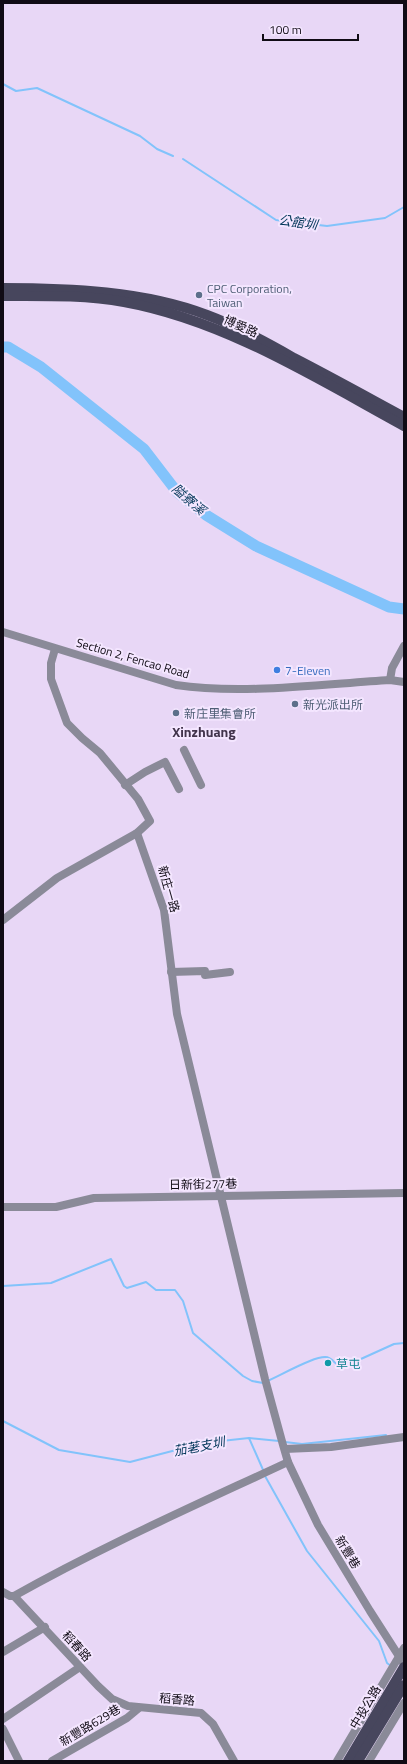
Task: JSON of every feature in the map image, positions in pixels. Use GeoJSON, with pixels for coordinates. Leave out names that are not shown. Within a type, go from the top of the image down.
{"type":"FeatureCollection","features":[{"type":"Feature","properties":{"kind":"main road","name":"博愛路"},"geometry":{"type":"LineString","coordinates":[[3,288],[44,288],[122,294],[205,319],[253,336],[404,417]]}},
{"type":"Feature","properties":{"kind":"main road","name":"博愛路"},"geometry":{"type":"LineString","coordinates":[[3,296],[93,299],[171,309]]}},
{"type":"Feature","properties":{"kind":"main road","name":"博愛路"},"geometry":{"type":"LineString","coordinates":[[205,319],[404,426]]}},
{"type":"Feature","properties":{"kind":"main road","name":"中投公路"},"geometry":{"type":"LineString","coordinates":[[348,1761],[404,1665]]}},
{"type":"Feature","properties":{"kind":"main road","name":"中投公路"},"geometry":{"type":"LineString","coordinates":[[358,1761],[404,1685]]}},
{"type":"Feature","properties":{"kind":"street","name":"Section 2, Fencao Road"},"geometry":{"type":"LineString","coordinates":[[3,632],[176,685],[202,689],[281,687],[390,680],[404,682]]}},
{"type":"Feature","properties":{"kind":"street"},"geometry":{"type":"LineString","coordinates":[[390,680],[392,668],[404,646]]}},
{"type":"Feature","properties":{"kind":"street"},"geometry":{"type":"LineString","coordinates":[[3,920],[57,878],[137,833],[150,821],[138,799],[100,754],[67,723],[51,679],[51,663],[56,649]]}},
{"type":"Feature","properties":{"kind":"street"},"geometry":{"type":"LineString","coordinates":[[184,750],[201,786]]}},
{"type":"Feature","properties":{"kind":"street"},"geometry":{"type":"LineString","coordinates":[[125,785],[145,772],[165,762],[179,789]]}},
{"type":"Feature","properties":{"kind":"street","name":"新庄一路"},"geometry":{"type":"LineString","coordinates":[[137,833],[164,910],[177,1014],[283,1445]]}},
{"type":"Feature","properties":{"kind":"street"},"geometry":{"type":"LineString","coordinates":[[171,972],[205,971],[205,975],[230,972]]}},
{"type":"Feature","properties":{"kind":"street","name":"日新街277巷"},"geometry":{"type":"LineString","coordinates":[[3,1206],[56,1207],[94,1198],[404,1193]]}},
{"type":"Feature","properties":{"kind":"street"},"geometry":{"type":"LineString","coordinates":[[283,1445],[331,1447],[404,1437]]}},
{"type":"Feature","properties":{"kind":"street","name":"新豐巷"},"geometry":{"type":"LineString","coordinates":[[283,1445],[288,1462],[318,1526],[404,1665]]}},
{"type":"Feature","properties":{"kind":"street"},"geometry":{"type":"LineString","coordinates":[[14,1596],[55,1572],[288,1462]]}},
{"type":"Feature","properties":{"kind":"street","name":"稻春路"},"geometry":{"type":"LineString","coordinates":[[3,1592],[10,1596],[14,1596],[112,1699],[128,1706],[139,1708]]}},
{"type":"Feature","properties":{"kind":"street"},"geometry":{"type":"LineString","coordinates":[[3,1652],[45,1627]]}},
{"type":"Feature","properties":{"kind":"street"},"geometry":{"type":"LineString","coordinates":[[337,1761],[404,1648]]}},
{"type":"Feature","properties":{"kind":"street"},"geometry":{"type":"LineString","coordinates":[[3,1719],[80,1667]]}},
{"type":"Feature","properties":{"kind":"street"},"geometry":{"type":"LineString","coordinates":[[369,1761],[404,1703]]}},
{"type":"Feature","properties":{"kind":"street","name":"新豐路629巷"},"geometry":{"type":"LineString","coordinates":[[52,1761],[127,1718],[139,1708]]}},
{"type":"Feature","properties":{"kind":"street","name":"稻香路"},"geometry":{"type":"LineString","coordinates":[[139,1708],[201,1713],[213,1724],[234,1761]]}},
{"type":"Feature","properties":{"kind":"street"},"geometry":{"type":"LineString","coordinates":[[3,1729],[19,1761]]}},
{"type":"Feature","properties":{"kind":"waterway","name":"公館圳"},"geometry":{"type":"LineString","coordinates":[[3,84],[16,91],[37,88],[140,136],[157,149],[173,156]]}},
{"type":"Feature","properties":{"kind":"waterway","name":"公館圳"},"geometry":{"type":"LineString","coordinates":[[183,159],[276,220],[327,226],[385,218],[404,207]]}},
{"type":"Feature","properties":{"kind":"waterway","name":"隘寮溪"},"geometry":{"type":"LineString","coordinates":[[3,347],[8,347],[41,367],[144,449],[177,492],[206,515],[256,546],[389,607],[404,609]]}},
{"type":"Feature","properties":{"kind":"waterway"},"geometry":{"type":"LineString","coordinates":[[3,1286],[51,1283],[111,1259],[124,1286],[127,1288],[146,1282],[156,1290],[175,1290],[183,1301],[193,1333],[243,1376],[252,1381],[263,1383]]}},
{"type":"Feature","properties":{"kind":"waterway"},"geometry":{"type":"LineString","coordinates":[[267,1381],[317,1358],[329,1358],[341,1368],[394,1344],[404,1343]]}},
{"type":"Feature","properties":{"kind":"waterway","name":"茄荖支圳"},"geometry":{"type":"LineString","coordinates":[[3,1421],[59,1450],[130,1462],[203,1443],[249,1438],[279,1441]]}},
{"type":"Feature","properties":{"kind":"waterway","name":"茄荖支圳"},"geometry":{"type":"LineString","coordinates":[[285,1442],[302,1444],[386,1435]]}},
{"type":"Feature","properties":{"kind":"waterway"},"geometry":{"type":"LineString","coordinates":[[249,1438],[264,1472]]}},
{"type":"Feature","properties":{"kind":"waterway"},"geometry":{"type":"LineString","coordinates":[[265,1476],[307,1551],[379,1641],[387,1663],[391,1666]]}},
{"type":"Feature","properties":{"kind":"place","name":"CPC Corporation, Taiwan"},"geometry":{"type":"Point","coordinates":[199,295]}},
{"type":"Feature","properties":{"kind":"place","name":"7-Eleven"},"geometry":{"type":"Point","coordinates":[277,670]}},
{"type":"Feature","properties":{"kind":"place","name":"新光派出所"},"geometry":{"type":"Point","coordinates":[295,704]}},
{"type":"Feature","properties":{"kind":"place","name":"新庄里集會所"},"geometry":{"type":"Point","coordinates":[176,713]}},
{"type":"Feature","properties":{"kind":"place","name":"草屯"},"geometry":{"type":"Point","coordinates":[328,1363]}},
{"type":"Feature","properties":{"kind":"district","name":"Xinzhuang"},"geometry":{"type":"Point","coordinates":[204,731]}}]}
